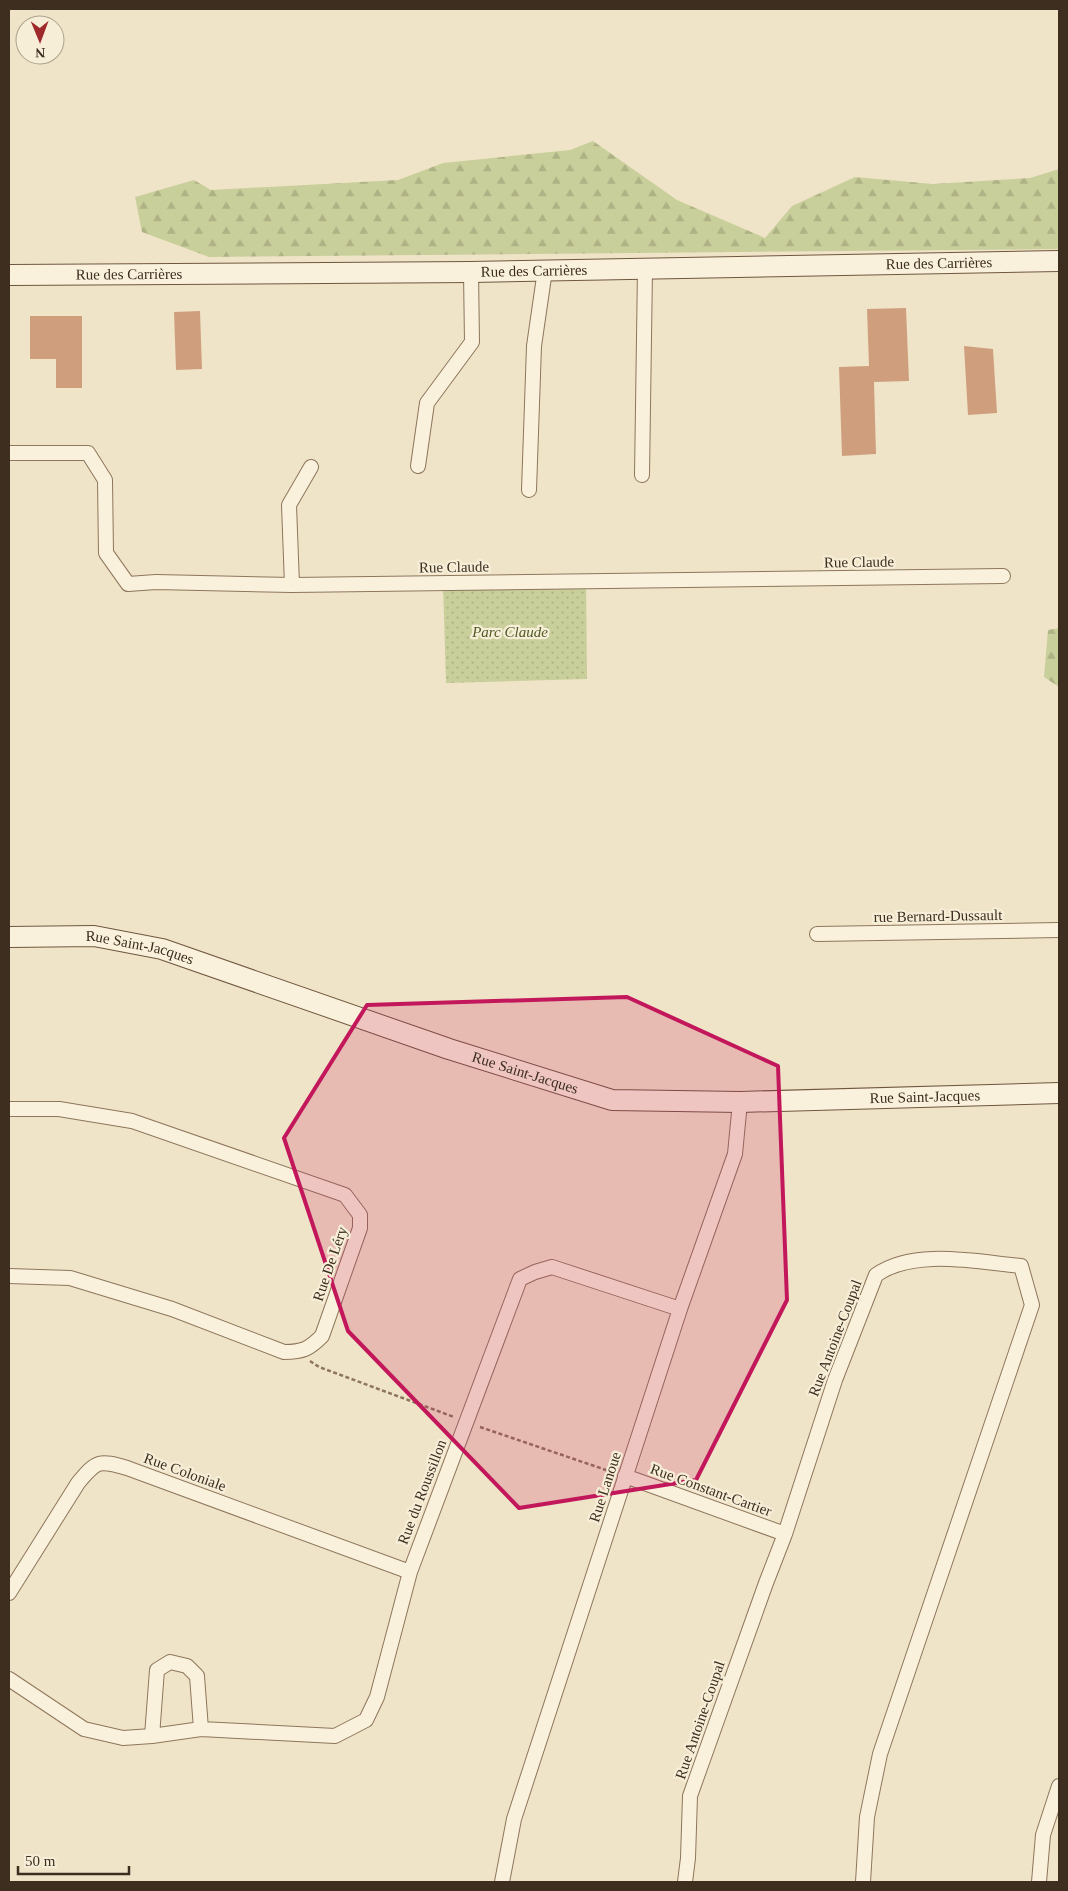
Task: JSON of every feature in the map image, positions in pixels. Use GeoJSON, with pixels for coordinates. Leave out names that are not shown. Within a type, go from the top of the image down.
{"type":"FeatureCollection","features":[{"type":"Feature","properties":{"kind":"street","name":"Rue des Carrières"},"geometry":{"type":"LineString","coordinates":[[9,276],[470,272],[1059,261]]}},
{"type":"Feature","properties":{"kind":"street"},"geometry":{"type":"LineString","coordinates":[[642,475],[646,269]]}},
{"type":"Feature","properties":{"kind":"street"},"geometry":{"type":"LineString","coordinates":[[529,490],[534,346],[545,270]]}},
{"type":"Feature","properties":{"kind":"street"},"geometry":{"type":"LineString","coordinates":[[418,466],[428,404],[472,342],[470,272]]}},
{"type":"Feature","properties":{"kind":"street","name":"Rue Claude"},"geometry":{"type":"LineString","coordinates":[[9,454],[88,453],[105,480],[106,553],[128,584],[156,582],[292,585],[1003,576]]}},
{"type":"Feature","properties":{"kind":"street"},"geometry":{"type":"LineString","coordinates":[[292,585],[290,505],[311,467]]}},
{"type":"Feature","properties":{"kind":"street","name":"rue Bernard-Dussault"},"geometry":{"type":"LineString","coordinates":[[817,934],[1059,930]]}},
{"type":"Feature","properties":{"kind":"street","name":"Rue Saint-Jacques"},"geometry":{"type":"LineString","coordinates":[[9,937],[94,936],[162,949],[450,1049],[612,1100],[740,1102],[1059,1093]]}},
{"type":"Feature","properties":{"kind":"street","name":"Rue Lanoue"},"geometry":{"type":"LineString","coordinates":[[502,1882],[514,1819],[680,1309],[735,1154],[740,1102]]}},
{"type":"Feature","properties":{"kind":"street","name":"Rue De Léry"},"geometry":{"type":"LineString","coordinates":[[9,1109],[59,1109],[132,1121],[345,1195],[360,1214],[360,1228],[322,1336],[311,1347],[298,1352],[284,1352],[172,1309],[70,1278],[9,1276]]}},
{"type":"Feature","properties":{"kind":"street","name":"Rue Antoine-Coupal"},"geometry":{"type":"LineString","coordinates":[[685,1882],[688,1858],[690,1796],[785,1534],[835,1380],[876,1275],[887,1267],[904,1262],[944,1258],[1021,1266],[1032,1305],[880,1754],[867,1817],[863,1882]]}},
{"type":"Feature","properties":{"kind":"street","name":"Rue du Roussillon"},"geometry":{"type":"LineString","coordinates":[[9,1679],[84,1729],[123,1738],[201,1729],[335,1736],[366,1720],[377,1697],[410,1572],[520,1280],[535,1272],[552,1267],[680,1309]]}},
{"type":"Feature","properties":{"kind":"street","name":"Rue Coloniale"},"geometry":{"type":"LineString","coordinates":[[9,1594],[78,1483],[91,1466],[107,1462],[410,1572]]}},
{"type":"Feature","properties":{"kind":"street","name":"Rue Constant-Cartier"},"geometry":{"type":"LineString","coordinates":[[625,1476],[785,1534]]}},
{"type":"Feature","properties":{"kind":"street"},"geometry":{"type":"LineString","coordinates":[[152,1736],[157,1670],[170,1662],[187,1666],[197,1676],[201,1729]]}},
{"type":"Feature","properties":{"kind":"street"},"geometry":{"type":"LineString","coordinates":[[1039,1882],[1043,1835],[1059,1786]]}},
{"type":"Feature","properties":{"kind":"highlighted area"},"geometry":{"type":"Polygon","coordinates":[[[627,997],[778,1066],[787,1300],[696,1480],[519,1508],[348,1331],[284,1138],[367,1005],[627,997]]]}},
{"type":"Feature","properties":{"kind":"green space"},"geometry":{"type":"Polygon","coordinates":[[[593,141],[677,200],[765,238],[792,206],[855,177],[933,184],[1030,178],[1059,169],[1059,249],[209,257],[142,232],[135,197],[194,180],[211,190],[398,180],[443,163],[570,150],[593,141]]]}},
{"type":"Feature","properties":{"kind":"green space","name":"Parc Claude"},"geometry":{"type":"Polygon","coordinates":[[[586,581],[587,679],[446,683],[443,583],[586,581]]]}},
{"type":"Feature","properties":{"kind":"green space"},"geometry":{"type":"Polygon","coordinates":[[[1059,628],[1059,687],[1044,677],[1048,630],[1059,628]]]}},
{"type":"Feature","properties":{"kind":"building"},"geometry":{"type":"Polygon","coordinates":[[[906,308],[909,381],[874,382],[876,454],[842,456],[839,367],[869,366],[867,309],[906,308]]]}},
{"type":"Feature","properties":{"kind":"building"},"geometry":{"type":"Polygon","coordinates":[[[200,311],[202,369],[176,370],[174,312],[200,311]]]}},
{"type":"Feature","properties":{"kind":"building"},"geometry":{"type":"Polygon","coordinates":[[[30,316],[82,316],[82,388],[56,388],[56,359],[30,359],[30,316]]]}},
{"type":"Feature","properties":{"kind":"building"},"geometry":{"type":"Polygon","coordinates":[[[964,346],[993,349],[997,413],[968,415],[964,346]]]}}]}
